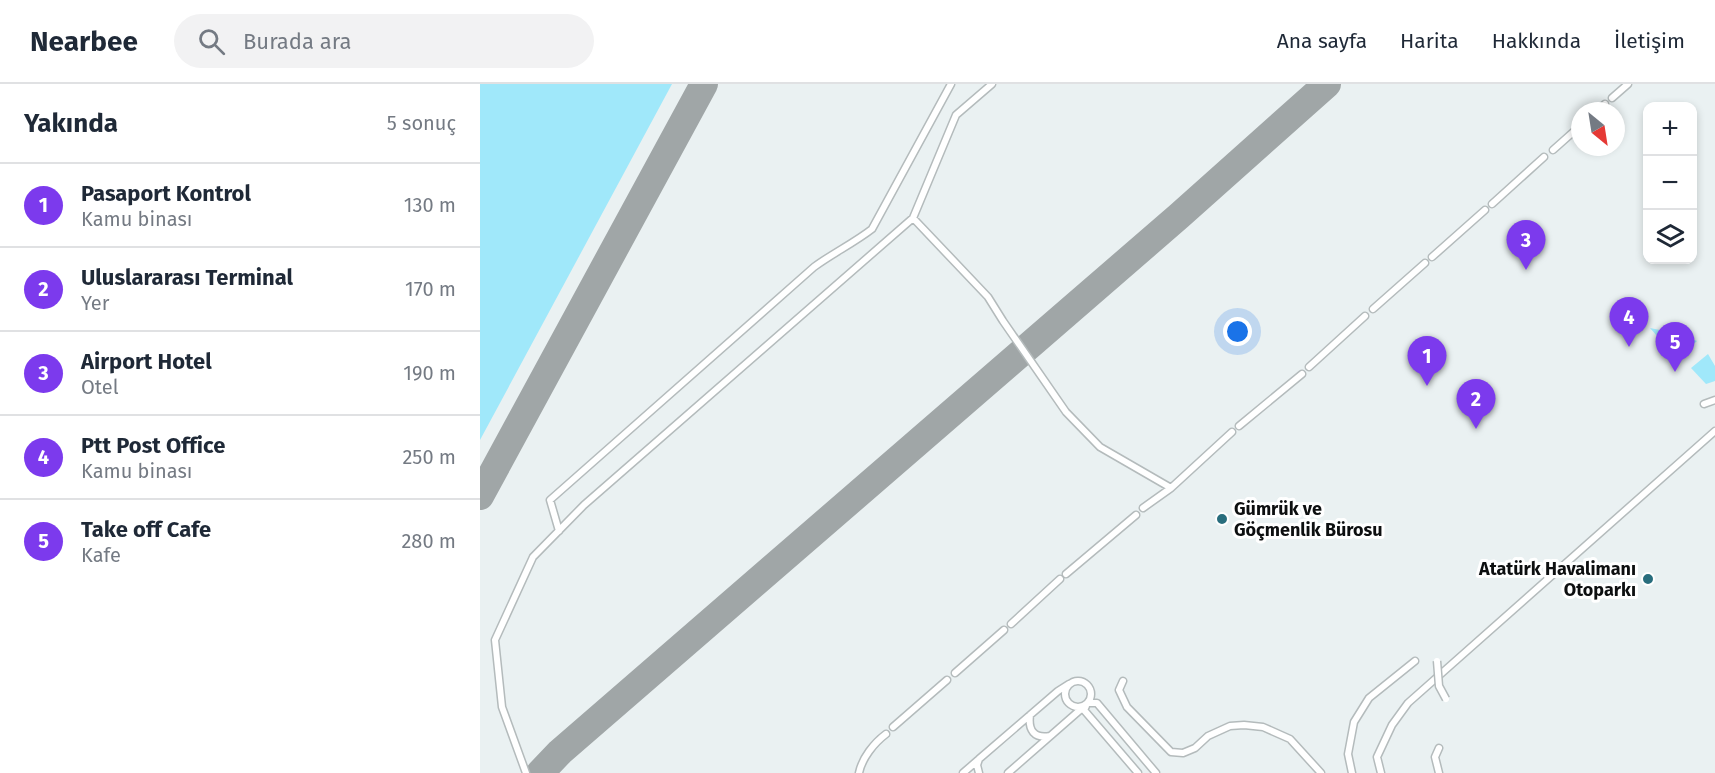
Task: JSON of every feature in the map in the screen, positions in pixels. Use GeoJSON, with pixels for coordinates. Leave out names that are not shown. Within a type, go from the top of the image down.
{"type":"FeatureCollection","features":[{"type":"Feature","properties":{"kind":"lane"},"geometry":{"type":"LineString","coordinates":[[559,531],[550,500],[814,267],[872,229],[951,84]]}},
{"type":"Feature","properties":{"kind":"lane"},"geometry":{"type":"LineString","coordinates":[[526,773],[502,706],[495,640],[533,557],[584,505],[912,218],[956,115],[992,84]]}},
{"type":"Feature","properties":{"kind":"lane"},"geometry":{"type":"LineString","coordinates":[[1612,98],[1628,84]]}},
{"type":"Feature","properties":{"kind":"lane"},"geometry":{"type":"LineString","coordinates":[[1552,150],[1571,134]]}},
{"type":"Feature","properties":{"kind":"lane"},"geometry":{"type":"LineString","coordinates":[[1492,204],[1544,157]]}},
{"type":"Feature","properties":{"kind":"lane"},"geometry":{"type":"LineString","coordinates":[[1432,257],[1485,210]]}},
{"type":"Feature","properties":{"kind":"lane"},"geometry":{"type":"LineString","coordinates":[[912,218],[988,297],[1066,412],[1100,447],[1171,488]]}},
{"type":"Feature","properties":{"kind":"lane"},"geometry":{"type":"LineString","coordinates":[[1373,309],[1425,263]]}},
{"type":"Feature","properties":{"kind":"lane"},"geometry":{"type":"LineString","coordinates":[[1309,367],[1365,316]]}},
{"type":"Feature","properties":{"kind":"lane"},"geometry":{"type":"LineString","coordinates":[[1239,426],[1302,374]]}},
{"type":"Feature","properties":{"kind":"lane"},"geometry":{"type":"LineString","coordinates":[[1704,404],[1715,400]]}},
{"type":"Feature","properties":{"kind":"lane"},"geometry":{"type":"LineString","coordinates":[[1381,773],[1377,757],[1392,726],[1408,703],[1715,431]]}},
{"type":"Feature","properties":{"kind":"lane"},"geometry":{"type":"LineString","coordinates":[[1143,508],[1171,488],[1232,432]]}},
{"type":"Feature","properties":{"kind":"lane"},"geometry":{"type":"LineString","coordinates":[[1066,574],[1136,514]]}},
{"type":"Feature","properties":{"kind":"lane"},"geometry":{"type":"LineString","coordinates":[[1011,624],[1060,579]]}},
{"type":"Feature","properties":{"kind":"lane"},"geometry":{"type":"LineString","coordinates":[[955,673],[1004,630]]}},
{"type":"Feature","properties":{"kind":"lane"},"geometry":{"type":"LineString","coordinates":[[1352,773],[1348,754],[1353,723],[1370,698],[1415,661]]}},
{"type":"Feature","properties":{"kind":"lane"},"geometry":{"type":"LineString","coordinates":[[1437,661],[1438,686],[1446,699]]}},
{"type":"Feature","properties":{"kind":"lane"},"geometry":{"type":"LineString","coordinates":[[893,728],[948,680]]}},
{"type":"Feature","properties":{"kind":"lane"},"geometry":{"type":"LineString","coordinates":[[963,773],[1058,691],[1077,680],[1086,683],[1091,690],[1084,710],[1138,773]]}},
{"type":"Feature","properties":{"kind":"lane"},"geometry":{"type":"LineString","coordinates":[[1123,681],[1119,690],[1127,707],[1171,752],[1183,753],[1195,748],[1208,736],[1230,726],[1263,727],[1290,739],[1321,773]]}},
{"type":"Feature","properties":{"kind":"lane"},"geometry":{"type":"LineString","coordinates":[[1069,684],[1065,691],[1068,703],[1080,707],[1088,703],[1097,703],[1156,773]]}},
{"type":"Feature","properties":{"kind":"lane"},"geometry":{"type":"LineString","coordinates":[[1008,773],[1088,703]]}},
{"type":"Feature","properties":{"kind":"lane"},"geometry":{"type":"LineString","coordinates":[[1030,715],[1032,733],[1040,737],[1050,736]]}},
{"type":"Feature","properties":{"kind":"lane"},"geometry":{"type":"LineString","coordinates":[[859,773],[862,761],[886,734]]}},
{"type":"Feature","properties":{"kind":"lane"},"geometry":{"type":"LineString","coordinates":[[1438,773],[1434,757],[1439,748]]}},
{"type":"Feature","properties":{"kind":"lane"},"geometry":{"type":"LineString","coordinates":[[979,759],[977,765],[979,773]]}},
{"type":"Feature","properties":{"kind":"shaded area"},"geometry":{"type":"Polygon","coordinates":[[[480,84],[672,84],[480,440],[480,84]]]}},
{"type":"Feature","properties":{"kind":"shaded area"},"geometry":{"type":"Polygon","coordinates":[[[1650,328],[1680,334],[1697,341],[1677,359],[1650,328]]]}},
{"type":"Feature","properties":{"kind":"shaded area"},"geometry":{"type":"Polygon","coordinates":[[[1708,354],[1715,366],[1715,381],[1706,384],[1691,368],[1708,354]]]}},
{"type":"Feature","properties":{"kind":"taxiway"},"geometry":{"type":"LineString","coordinates":[[480,496],[704,84]]}},
{"type":"Feature","properties":{"kind":"taxiway"},"geometry":{"type":"LineString","coordinates":[[540,773],[560,752],[1179,216],[1327,84]]}},
{"type":"Feature","properties":{"kind":"place","name":"Airport Hotel"},"geometry":{"type":"Point","coordinates":[1526,270]}},
{"type":"Feature","properties":{"kind":"place","name":"Ptt Post Office"},"geometry":{"type":"Point","coordinates":[1629,347]}},
{"type":"Feature","properties":{"kind":"place","name":"Take off Cafe"},"geometry":{"type":"Point","coordinates":[1675,372]}},
{"type":"Feature","properties":{"kind":"place","name":"Pasaport Kontrol"},"geometry":{"type":"Point","coordinates":[1427,386]}},
{"type":"Feature","properties":{"kind":"place","name":"Uluslararası Terminal"},"geometry":{"type":"Point","coordinates":[1476,429]}},
{"type":"Feature","properties":{"kind":"place","name":"Gümrük ve Göçmenlik Bürosu"},"geometry":{"type":"Point","coordinates":[1222,519]}},
{"type":"Feature","properties":{"kind":"place","name":"Atatürk Havalimanı Otoparkı"},"geometry":{"type":"Point","coordinates":[1648,579]}}]}
